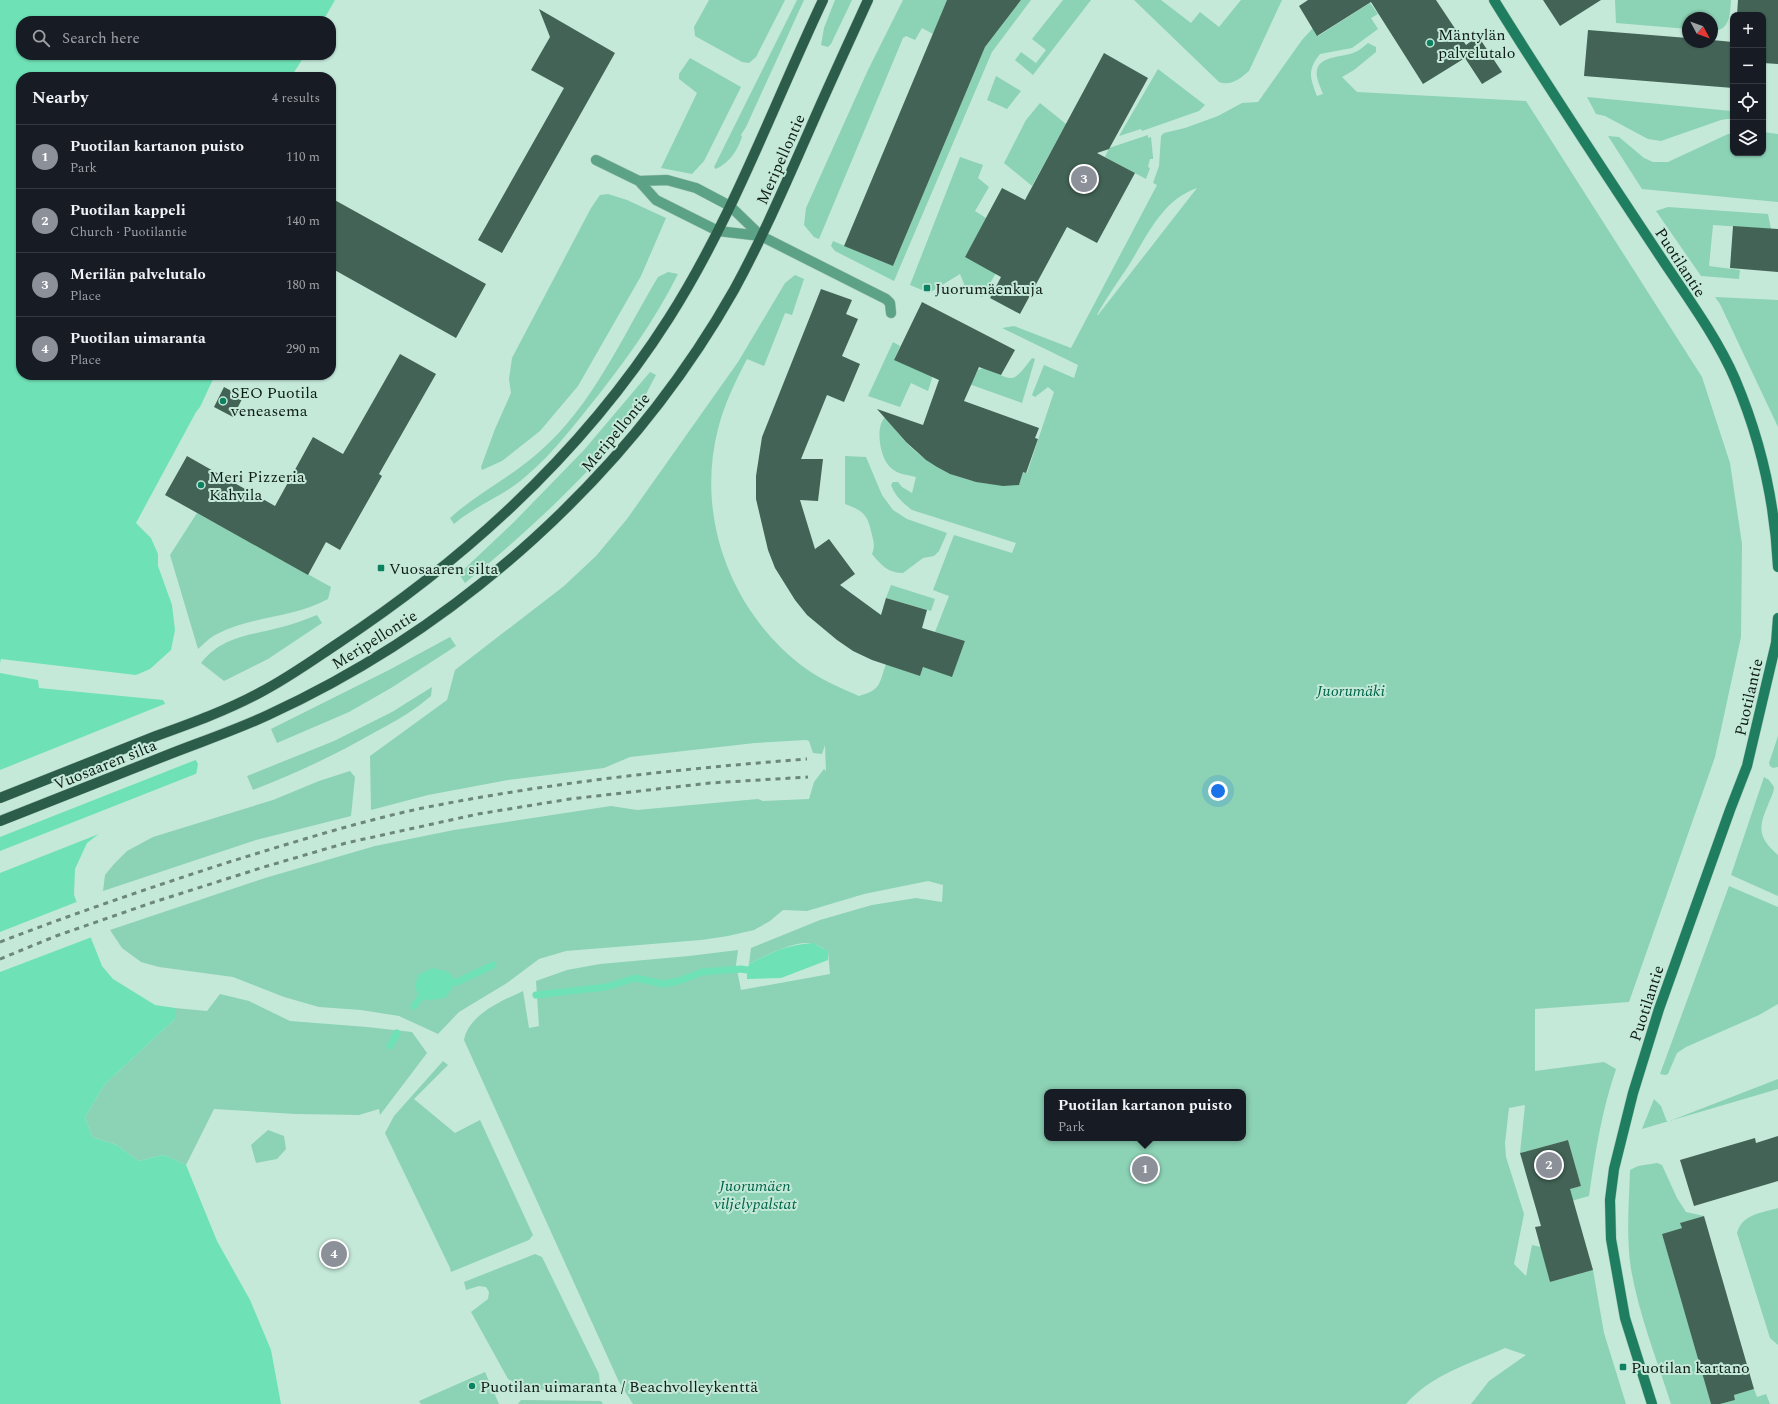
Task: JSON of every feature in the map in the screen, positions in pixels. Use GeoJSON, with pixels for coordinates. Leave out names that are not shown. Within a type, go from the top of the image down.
{"type":"FeatureCollection","features":[{"type":"Feature","properties":{"kind":"main road","name":"Meripellontie"},"geometry":{"type":"LineString","coordinates":[[213,714],[262,692],[367,624],[433,575],[497,521],[551,468],[602,410],[635,368],[669,318],[718,231],[823,0]]}},
{"type":"Feature","properties":{"kind":"main road","name":"Meripellontie"},"geometry":{"type":"LineString","coordinates":[[221,734],[268,715],[361,666],[457,602],[529,544],[580,495],[635,434],[700,345],[734,290],[761,236],[868,0]]}},
{"type":"Feature","properties":{"kind":"main road","name":"Vuosaaren silta"},"geometry":{"type":"LineString","coordinates":[[0,798],[213,714]]}},
{"type":"Feature","properties":{"kind":"main road","name":"Vuosaaren silta"},"geometry":{"type":"LineString","coordinates":[[0,821],[221,734]]}},
{"type":"Feature","properties":{"kind":"street","name":"Puotilantie"},"geometry":{"type":"LineString","coordinates":[[1494,0],[1570,120],[1680,286],[1735,378],[1750,420],[1767,482],[1774,515],[1778,567]]}},
{"type":"Feature","properties":{"kind":"street"},"geometry":{"type":"LineString","coordinates":[[596,160],[639,181],[656,200],[718,231],[761,236]]}},
{"type":"Feature","properties":{"kind":"street"},"geometry":{"type":"LineString","coordinates":[[639,181],[667,180],[696,188],[730,206],[761,236],[886,299],[890,303],[891,313]]}},
{"type":"Feature","properties":{"kind":"street","name":"Puotilantie"},"geometry":{"type":"LineString","coordinates":[[1652,1404],[1624,1318],[1612,1239],[1610,1200],[1614,1170],[1633,1093],[1659,1009],[1747,766],[1776,643],[1778,618]]}},
{"type":"Feature","properties":{"kind":"green space"},"geometry":{"type":"Polygon","coordinates":[[[709,0],[785,0],[756,57],[749,63],[742,62],[695,36],[694,27],[709,0]]]}},
{"type":"Feature","properties":{"kind":"green space"},"geometry":{"type":"Polygon","coordinates":[[[797,0],[804,0],[741,135],[742,137],[738,147],[725,163],[716,169],[714,167],[797,0]]]}},
{"type":"Feature","properties":{"kind":"green space"},"geometry":{"type":"Polygon","coordinates":[[[835,0],[852,0],[831,44],[828,47],[821,45],[824,28],[835,0]]]}},
{"type":"Feature","properties":{"kind":"green space"},"geometry":{"type":"Polygon","coordinates":[[[903,0],[947,0],[933,34],[922,28],[915,40],[906,36],[903,38],[819,239],[814,237],[804,225],[806,208],[868,70],[903,0]]]}},
{"type":"Feature","properties":{"kind":"green space"},"geometry":{"type":"Polygon","coordinates":[[[1021,0],[1031,0],[992,52],[894,281],[835,251],[831,246],[833,241],[893,266],[985,47],[1021,0]]]}},
{"type":"Feature","properties":{"kind":"green space"},"geometry":{"type":"Polygon","coordinates":[[[1063,0],[1091,0],[1033,75],[1015,60],[1021,52],[1036,63],[1046,50],[1032,39],[1063,0]]]}},
{"type":"Feature","properties":{"kind":"green space"},"geometry":{"type":"Polygon","coordinates":[[[1134,0],[1161,0],[1191,23],[1200,12],[1219,27],[1241,0],[1282,0],[1249,71],[1239,79],[1223,83],[1219,82],[1134,0]]]}},
{"type":"Feature","properties":{"kind":"green space"},"geometry":{"type":"Polygon","coordinates":[[[1615,0],[1731,0],[1728,21],[1726,25],[1718,30],[1718,12],[1682,12],[1682,28],[1616,23],[1615,0]]]}},
{"type":"Feature","properties":{"kind":"green space"},"geometry":{"type":"Polygon","coordinates":[[[1370,3],[1378,14],[1371,18],[1378,29],[1352,48],[1320,54],[1311,70],[1311,79],[1317,96],[1323,94],[1317,73],[1318,67],[1321,63],[1329,59],[1355,52],[1368,43],[1376,47],[1376,52],[1354,70],[1342,77],[1357,92],[1526,101],[1702,377],[1730,463],[1742,544],[1741,637],[1715,757],[1629,1002],[1535,1009],[1535,1071],[1604,1062],[1616,1069],[1600,1132],[1589,1196],[1568,1202],[1565,1190],[1581,1186],[1568,1140],[1520,1153],[1525,1105],[1509,1108],[1505,1143],[1506,1157],[1524,1214],[1514,1264],[1526,1276],[1532,1245],[1541,1247],[1550,1282],[1593,1270],[1604,1333],[1626,1404],[1471,1404],[1489,1381],[1526,1355],[1505,1348],[1440,1377],[1416,1394],[1406,1404],[633,1404],[619,1382],[464,1040],[467,1031],[479,1016],[496,1004],[523,991],[529,1028],[539,1026],[536,981],[567,970],[600,964],[738,950],[736,965],[741,990],[830,974],[828,951],[820,946],[807,943],[790,946],[749,964],[751,948],[820,920],[872,905],[916,898],[942,902],[943,885],[928,881],[864,894],[807,911],[783,910],[770,921],[754,930],[728,936],[701,940],[566,951],[539,959],[507,983],[459,1012],[438,1034],[399,1016],[361,1010],[319,1007],[284,997],[233,977],[159,967],[141,962],[122,948],[110,930],[265,878],[375,846],[454,830],[611,806],[637,810],[758,799],[763,801],[809,799],[814,782],[824,769],[826,771],[825,745],[822,754],[813,753],[809,741],[806,740],[755,743],[630,757],[604,768],[508,780],[428,795],[371,810],[370,756],[447,700],[455,670],[564,586],[596,556],[627,519],[738,362],[785,283],[795,275],[804,279],[792,315],[785,313],[764,366],[747,359],[730,394],[718,429],[712,463],[712,496],[716,529],[726,562],[739,592],[757,620],[779,646],[805,668],[831,684],[859,696],[866,694],[875,689],[878,685],[886,664],[920,676],[923,667],[952,676],[965,641],[935,632],[949,596],[933,590],[954,535],[1012,553],[1016,543],[912,510],[902,502],[891,485],[893,482],[898,482],[902,487],[912,493],[916,477],[895,471],[887,463],[882,453],[879,434],[882,421],[886,416],[911,448],[942,470],[978,482],[998,485],[1019,485],[1023,472],[1027,473],[1054,392],[1048,387],[1035,397],[1032,395],[1044,365],[1074,378],[1078,365],[1002,328],[1014,326],[1071,348],[1157,185],[1153,183],[1159,166],[1161,136],[1164,133],[1185,128],[1218,116],[1242,103],[1258,102],[1302,40],[1313,28],[1318,36],[1370,3]],[[1197,188],[1174,201],[1157,220],[1104,302],[1098,315],[1197,188]]]}},
{"type":"Feature","properties":{"kind":"green space"},"geometry":{"type":"Polygon","coordinates":[[[690,58],[741,87],[704,161],[692,174],[661,168],[697,93],[679,79],[679,74],[690,58]]]}},
{"type":"Feature","properties":{"kind":"green space"},"geometry":{"type":"Polygon","coordinates":[[[1158,69],[1205,105],[1199,111],[1142,131],[1141,129],[1119,136],[1158,69]]]}},
{"type":"Feature","properties":{"kind":"green space"},"geometry":{"type":"Polygon","coordinates":[[[996,76],[1021,91],[1007,109],[987,100],[996,76]]]}},
{"type":"Feature","properties":{"kind":"green space"},"geometry":{"type":"Polygon","coordinates":[[[1587,97],[1730,111],[1730,118],[1721,120],[1661,141],[1648,139],[1605,116],[1596,114],[1587,97]]]}},
{"type":"Feature","properties":{"kind":"green space"},"geometry":{"type":"Polygon","coordinates":[[[1040,103],[1066,124],[1032,186],[1004,163],[1026,120],[1040,103]]]}},
{"type":"Feature","properties":{"kind":"green space"},"geometry":{"type":"Polygon","coordinates":[[[1766,132],[1778,134],[1778,202],[1642,189],[1608,136],[1619,137],[1644,158],[1653,162],[1668,162],[1730,134],[1730,156],[1766,156],[1766,132]]]}},
{"type":"Feature","properties":{"kind":"green space"},"geometry":{"type":"Polygon","coordinates":[[[1148,135],[1148,138],[1151,137],[1153,159],[1150,159],[1148,167],[1150,168],[1146,179],[1105,157],[1109,148],[1148,135]]]}},
{"type":"Feature","properties":{"kind":"green space"},"geometry":{"type":"Polygon","coordinates":[[[960,157],[983,165],[978,178],[989,187],[975,211],[986,218],[965,257],[996,273],[982,297],[966,289],[960,274],[929,293],[910,285],[960,157]]]}},
{"type":"Feature","properties":{"kind":"green space"},"geometry":{"type":"Polygon","coordinates":[[[608,194],[627,200],[666,218],[641,276],[578,386],[540,431],[502,461],[482,470],[481,467],[495,429],[511,393],[509,379],[512,358],[591,208],[600,195],[608,194]]]}},
{"type":"Feature","properties":{"kind":"green space"},"geometry":{"type":"Polygon","coordinates":[[[1668,207],[1768,214],[1771,229],[1713,225],[1709,266],[1740,270],[1739,279],[1701,276],[1656,211],[1668,207]]]}},
{"type":"Feature","properties":{"kind":"green space"},"geometry":{"type":"Polygon","coordinates":[[[668,272],[678,274],[659,309],[613,376],[566,435],[534,469],[517,484],[471,511],[454,524],[450,518],[471,501],[528,462],[557,435],[574,415],[605,370],[658,277],[668,272]]]}},
{"type":"Feature","properties":{"kind":"green space"},"geometry":{"type":"Polygon","coordinates":[[[1715,297],[1778,300],[1778,427],[1720,304],[1715,297]]]}},
{"type":"Feature","properties":{"kind":"green space"},"geometry":{"type":"Polygon","coordinates":[[[893,342],[900,346],[894,360],[937,362],[928,391],[911,383],[900,407],[868,396],[893,342]]]}},
{"type":"Feature","properties":{"kind":"green space"},"geometry":{"type":"Polygon","coordinates":[[[1032,358],[1035,359],[1022,403],[941,374],[973,380],[978,370],[983,368],[1011,378],[1015,377],[1032,358]]]}},
{"type":"Feature","properties":{"kind":"green space"},"geometry":{"type":"Polygon","coordinates":[[[650,372],[656,375],[632,420],[623,432],[547,512],[465,583],[459,574],[514,522],[584,450],[650,372]]]}},
{"type":"Feature","properties":{"kind":"green space"},"geometry":{"type":"Polygon","coordinates":[[[845,456],[866,457],[882,495],[893,510],[907,519],[947,533],[939,551],[934,556],[923,558],[903,573],[893,572],[885,568],[879,562],[872,554],[874,543],[867,518],[857,509],[845,504],[845,456]]]}},
{"type":"Feature","properties":{"kind":"green space"},"geometry":{"type":"Polygon","coordinates":[[[197,513],[331,587],[328,599],[301,610],[230,628],[212,637],[198,649],[170,555],[197,513]]]}},
{"type":"Feature","properties":{"kind":"green space"},"geometry":{"type":"Polygon","coordinates":[[[891,585],[935,599],[931,611],[886,598],[891,585]]]}},
{"type":"Feature","properties":{"kind":"green space"},"geometry":{"type":"Polygon","coordinates":[[[317,615],[322,623],[268,659],[224,681],[201,663],[218,647],[228,642],[286,626],[317,615]]]}},
{"type":"Feature","properties":{"kind":"green space"},"geometry":{"type":"Polygon","coordinates":[[[450,637],[456,646],[391,688],[349,712],[277,743],[271,729],[389,670],[450,637]]]}},
{"type":"Feature","properties":{"kind":"green space"},"geometry":{"type":"Polygon","coordinates":[[[432,687],[431,696],[412,711],[347,748],[253,790],[247,776],[334,741],[392,712],[432,687]]]}},
{"type":"Feature","properties":{"kind":"green space"},"geometry":{"type":"Polygon","coordinates":[[[1778,736],[1778,767],[1773,768],[1769,763],[1778,736]]]}},
{"type":"Feature","properties":{"kind":"green space"},"geometry":{"type":"Polygon","coordinates":[[[350,771],[355,777],[351,816],[256,840],[103,891],[105,875],[114,864],[127,851],[153,837],[273,800],[319,781],[350,771]]]}},
{"type":"Feature","properties":{"kind":"green space"},"geometry":{"type":"Polygon","coordinates":[[[1764,777],[1769,780],[1774,787],[1773,794],[1761,826],[1763,838],[1771,849],[1778,855],[1778,896],[1731,875],[1764,777]]]}},
{"type":"Feature","properties":{"kind":"green space"},"geometry":{"type":"Polygon","coordinates":[[[1729,886],[1778,907],[1778,1004],[1759,1015],[1686,1047],[1677,1053],[1668,1074],[1660,1074],[1729,886]]]}},
{"type":"Feature","properties":{"kind":"green space"},"geometry":{"type":"Polygon","coordinates":[[[220,994],[249,1001],[290,1021],[412,1032],[427,1053],[380,1115],[379,1109],[359,1115],[296,1114],[214,1109],[186,1165],[164,1155],[138,1161],[117,1145],[92,1137],[85,1117],[105,1084],[175,1019],[175,1008],[207,1011],[220,994]]]}},
{"type":"Feature","properties":{"kind":"green space"},"geometry":{"type":"Polygon","coordinates":[[[443,1061],[448,1065],[414,1099],[455,1133],[480,1120],[533,1235],[529,1240],[451,1272],[385,1133],[394,1116],[443,1061]]]}},
{"type":"Feature","properties":{"kind":"green space"},"geometry":{"type":"Polygon","coordinates":[[[1778,1079],[1778,1089],[1671,1121],[1778,1079]]]}},
{"type":"Feature","properties":{"kind":"green space"},"geometry":{"type":"Polygon","coordinates":[[[1654,1099],[1661,1106],[1667,1122],[1642,1129],[1654,1099]]]}},
{"type":"Feature","properties":{"kind":"green space"},"geometry":{"type":"Polygon","coordinates":[[[268,1130],[284,1136],[286,1149],[277,1159],[256,1163],[251,1145],[268,1130]]]}},
{"type":"Feature","properties":{"kind":"green space"},"geometry":{"type":"Polygon","coordinates":[[[1657,1163],[1662,1165],[1677,1198],[1686,1212],[1704,1216],[1681,1223],[1682,1228],[1662,1234],[1711,1404],[1671,1404],[1643,1320],[1634,1286],[1629,1256],[1628,1220],[1630,1170],[1638,1166],[1657,1163]]]}},
{"type":"Feature","properties":{"kind":"green space"},"geometry":{"type":"Polygon","coordinates":[[[1778,1208],[1778,1345],[1770,1338],[1737,1233],[1743,1222],[1748,1218],[1759,1213],[1778,1208]]]}},
{"type":"Feature","properties":{"kind":"green space"},"geometry":{"type":"Polygon","coordinates":[[[535,1254],[542,1257],[599,1374],[600,1385],[582,1388],[546,1390],[525,1388],[508,1379],[471,1312],[488,1299],[489,1292],[486,1287],[479,1286],[466,1290],[464,1282],[535,1254]]]}},
{"type":"Feature","properties":{"kind":"green space","name":"Puotilan uimaranta / Beachvolleykenttä"},"geometry":{"type":"Polygon","coordinates":[[[485,1372],[499,1404],[421,1404],[419,1401],[485,1372]]]}},
{"type":"Feature","properties":{"kind":"green space"},"geometry":{"type":"Polygon","coordinates":[[[1754,1389],[1757,1397],[1766,1394],[1770,1404],[1720,1404],[1735,1400],[1734,1395],[1754,1389]]]}},
{"type":"Feature","properties":{"kind":"green space"},"geometry":{"type":"Polygon","coordinates":[[[521,1400],[601,1401],[603,1404],[518,1404],[521,1400]]]}},
{"type":"Feature","properties":{"kind":"shaded area"},"geometry":{"type":"Polygon","coordinates":[[[0,0],[335,0],[326,16],[16,16],[16,60],[302,60],[294,72],[16,72],[16,380],[213,380],[200,407],[136,523],[151,538],[158,554],[158,566],[172,605],[175,630],[171,650],[150,669],[136,675],[1,659],[0,663],[0,0]]]}},
{"type":"Feature","properties":{"kind":"shaded area"},"geometry":{"type":"Polygon","coordinates":[[[0,673],[38,680],[39,688],[163,700],[198,764],[196,775],[109,826],[87,843],[75,869],[74,895],[102,966],[113,979],[155,1005],[175,1008],[175,1019],[105,1084],[85,1117],[92,1137],[117,1145],[138,1161],[164,1155],[186,1165],[217,1241],[250,1300],[271,1350],[281,1404],[0,1404],[0,673]]]}},
{"type":"Feature","properties":{"kind":"shaded area"},"geometry":{"type":"Polygon","coordinates":[[[813,943],[828,951],[828,960],[781,978],[747,979],[749,964],[765,956],[795,945],[813,943]]]}},
{"type":"Feature","properties":{"kind":"shaded area"},"geometry":{"type":"Polygon","coordinates":[[[432,968],[449,972],[457,982],[445,998],[429,1000],[419,999],[415,986],[418,975],[432,968]]]}},
{"type":"Feature","properties":{"kind":"pier"},"geometry":{"type":"Polygon","coordinates":[[[167,703],[198,759],[0,837],[0,770],[167,703]]]}},
{"type":"Feature","properties":{"kind":"pier"},"geometry":{"type":"Polygon","coordinates":[[[198,773],[190,790],[104,832],[0,873],[0,851],[198,773]]]}},
{"type":"Feature","properties":{"kind":"pier"},"geometry":{"type":"Polygon","coordinates":[[[79,901],[92,937],[0,972],[0,932],[79,901]]]}},
{"type":"Feature","properties":{"kind":"building"},"geometry":{"type":"Polygon","coordinates":[[[947,0],[1021,0],[985,47],[893,266],[844,246],[947,0]]]}},
{"type":"Feature","properties":{"kind":"building","name":"Mäntylän palvelutalo"},"geometry":{"type":"Polygon","coordinates":[[[1308,0],[1436,0],[1466,45],[1478,36],[1502,72],[1482,84],[1465,58],[1423,84],[1371,2],[1317,36],[1299,6],[1308,0]]]}},
{"type":"Feature","properties":{"kind":"building"},"geometry":{"type":"Polygon","coordinates":[[[1543,0],[1601,0],[1560,26],[1543,0]]]}},
{"type":"Feature","properties":{"kind":"building"},"geometry":{"type":"Polygon","coordinates":[[[1738,0],[1778,0],[1778,64],[1766,63],[1766,12],[1737,12],[1738,0]]]}},
{"type":"Feature","properties":{"kind":"building"},"geometry":{"type":"Polygon","coordinates":[[[539,9],[615,53],[502,253],[478,240],[564,88],[531,70],[550,37],[539,9]]]}},
{"type":"Feature","properties":{"kind":"building"},"geometry":{"type":"Polygon","coordinates":[[[1588,30],[1682,38],[1682,48],[1718,48],[1718,41],[1730,42],[1730,88],[1584,76],[1588,30]]]}},
{"type":"Feature","properties":{"kind":"building"},"geometry":{"type":"Polygon","coordinates":[[[1104,53],[1148,78],[1109,149],[1097,153],[1135,173],[1097,243],[1067,227],[1020,314],[990,298],[1001,277],[965,257],[1002,188],[1025,200],[1104,53]]]}},
{"type":"Feature","properties":{"kind":"building"},"geometry":{"type":"Polygon","coordinates":[[[336,201],[486,284],[456,338],[336,271],[336,201]]]}},
{"type":"Feature","properties":{"kind":"building"},"geometry":{"type":"Polygon","coordinates":[[[1733,226],[1778,229],[1778,272],[1730,268],[1733,226]]]}},
{"type":"Feature","properties":{"kind":"building"},"geometry":{"type":"Polygon","coordinates":[[[821,289],[852,300],[846,314],[858,319],[842,356],[860,364],[844,402],[827,395],[801,459],[823,459],[818,501],[800,500],[815,549],[829,539],[855,574],[840,585],[881,615],[886,598],[927,610],[922,628],[965,641],[952,677],[923,667],[920,676],[872,660],[853,651],[837,640],[807,615],[795,600],[775,568],[768,550],[756,499],[756,476],[762,437],[821,289]]]}},
{"type":"Feature","properties":{"kind":"building"},"geometry":{"type":"Polygon","coordinates":[[[922,302],[1015,350],[1001,375],[979,367],[964,401],[1039,428],[1035,438],[1038,439],[1026,473],[1023,472],[1019,485],[1003,486],[976,482],[950,474],[926,460],[906,442],[877,409],[923,425],[939,380],[894,360],[922,302]]]}},
{"type":"Feature","properties":{"kind":"building"},"geometry":{"type":"Polygon","coordinates":[[[400,354],[436,374],[379,474],[382,476],[340,550],[326,542],[308,575],[165,495],[187,456],[275,506],[313,437],[343,454],[400,354]]]}},
{"type":"Feature","properties":{"kind":"building"},"geometry":{"type":"Polygon","coordinates":[[[224,387],[243,397],[233,417],[214,407],[224,387]]]}},
{"type":"Feature","properties":{"kind":"building"},"geometry":{"type":"Polygon","coordinates":[[[1778,1136],[1778,1181],[1694,1206],[1680,1160],[1755,1138],[1756,1143],[1778,1136]]]}},
{"type":"Feature","properties":{"kind":"building"},"geometry":{"type":"Polygon","coordinates":[[[1568,1140],[1581,1186],[1570,1189],[1593,1270],[1550,1282],[1535,1227],[1541,1226],[1520,1153],[1568,1140]]]}},
{"type":"Feature","properties":{"kind":"building"},"geometry":{"type":"Polygon","coordinates":[[[1704,1216],[1754,1389],[1734,1395],[1735,1400],[1720,1404],[1711,1404],[1662,1234],[1682,1228],[1680,1223],[1704,1216]]]}},
{"type":"Feature","properties":{"kind":"waterway"},"geometry":{"type":"LineString","coordinates":[[457,982],[493,965]]}},
{"type":"Feature","properties":{"kind":"waterway"},"geometry":{"type":"LineString","coordinates":[[536,995],[606,987],[635,978],[664,984],[679,981],[702,972],[741,969],[747,970]]}},
{"type":"Feature","properties":{"kind":"waterway"},"geometry":{"type":"LineString","coordinates":[[414,1006],[419,999]]}},
{"type":"Feature","properties":{"kind":"waterway"},"geometry":{"type":"LineString","coordinates":[[390,1046],[397,1033]]}},
{"type":"Feature","properties":{"kind":"railway"},"geometry":{"type":"LineString","coordinates":[[0,942],[114,900],[229,862],[346,827],[418,809],[563,784],[660,772],[807,759]]}},
{"type":"Feature","properties":{"kind":"railway"},"geometry":{"type":"LineString","coordinates":[[0,959],[56,936],[154,902],[346,843],[478,814],[570,799],[710,783],[808,777]]}},
{"type":"Feature","properties":{"kind":"place","name":"Mäntylän palvelutalo"},"geometry":{"type":"Point","coordinates":[1430,43]}},
{"type":"Feature","properties":{"kind":"place","name":"Merilän palvelutalo"},"geometry":{"type":"Point","coordinates":[1084,179]}},
{"type":"Feature","properties":{"kind":"place","name":"Juorumäenkuja"},"geometry":{"type":"Point","coordinates":[927,288]}},
{"type":"Feature","properties":{"kind":"place","name":"SEO Puotila veneasema"},"geometry":{"type":"Point","coordinates":[223,401]}},
{"type":"Feature","properties":{"kind":"place","name":"Meri Pizzeria Kahvila"},"geometry":{"type":"Point","coordinates":[201,485]}},
{"type":"Feature","properties":{"kind":"place","name":"Vuosaaren silta"},"geometry":{"type":"Point","coordinates":[381,568]}},
{"type":"Feature","properties":{"kind":"place","name":"Puotilan kappeli"},"geometry":{"type":"Point","coordinates":[1549,1165]}},
{"type":"Feature","properties":{"kind":"place","name":"Puotilan kartanon puisto"},"geometry":{"type":"Point","coordinates":[1145,1169]}},
{"type":"Feature","properties":{"kind":"place","name":"Puotilan uimaranta"},"geometry":{"type":"Point","coordinates":[334,1254]}},
{"type":"Feature","properties":{"kind":"place","name":"Puotilan kartano"},"geometry":{"type":"Point","coordinates":[1623,1367]}},
{"type":"Feature","properties":{"kind":"place","name":"Puotilan uimaranta / Beachvolleykenttä"},"geometry":{"type":"Point","coordinates":[472,1386]}},
{"type":"Feature","properties":{"kind":"park label","name":"Juorumäki"},"geometry":{"type":"Point","coordinates":[1351,690]}},
{"type":"Feature","properties":{"kind":"park label","name":"Juorumäen viljelypalstat"},"geometry":{"type":"Point","coordinates":[755,1194]}}]}
